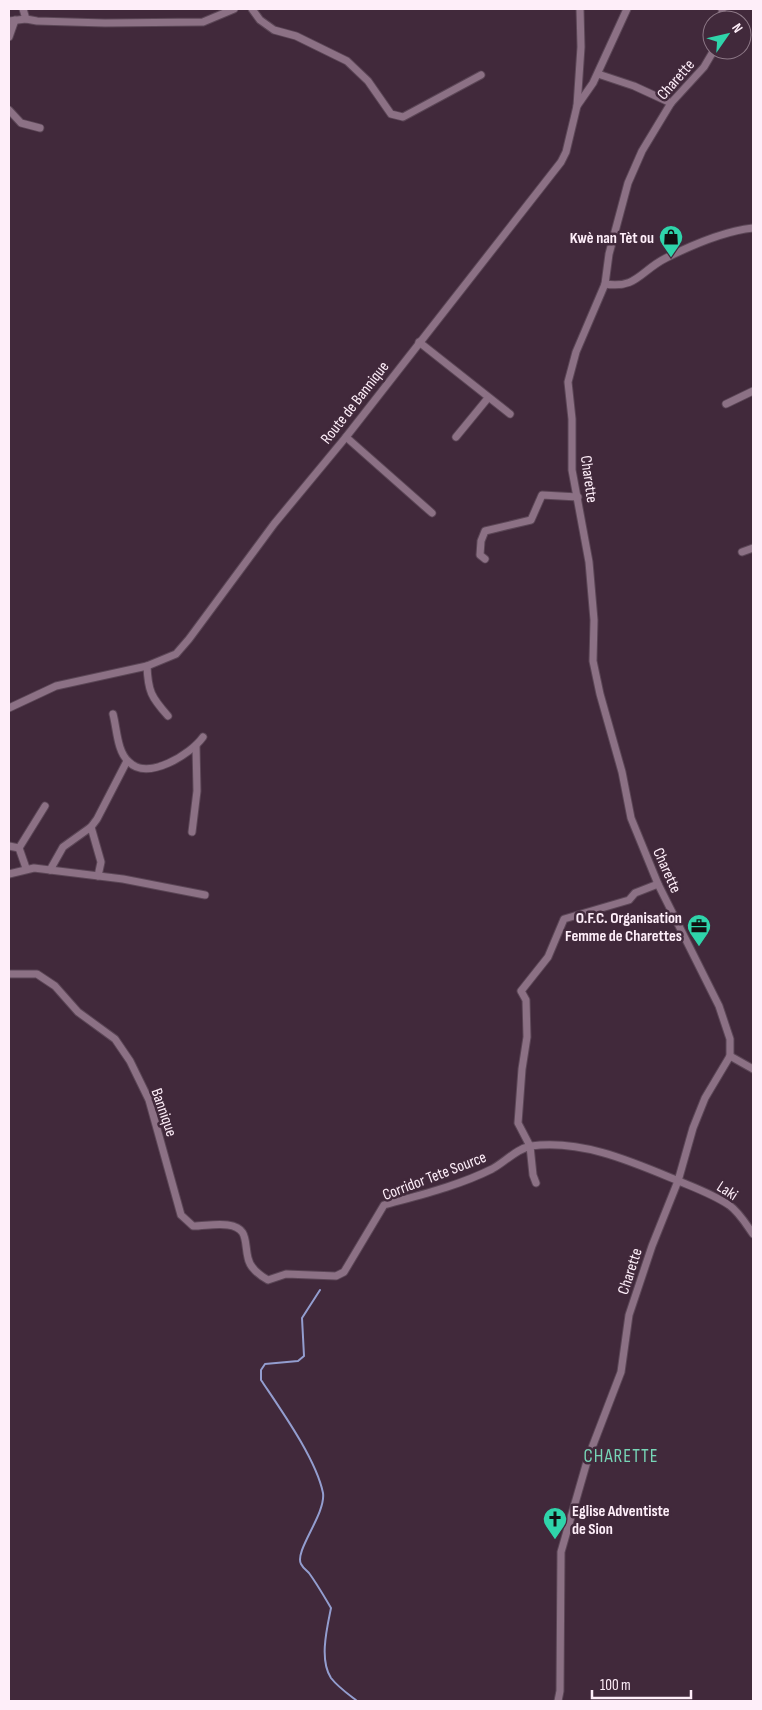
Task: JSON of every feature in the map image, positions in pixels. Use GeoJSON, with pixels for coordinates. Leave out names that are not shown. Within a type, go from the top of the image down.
{"type":"FeatureCollection","features":[{"type":"Feature","properties":{"kind":"street"},"geometry":{"type":"LineString","coordinates":[[23,9],[26,19]]}},
{"type":"Feature","properties":{"kind":"street"},"geometry":{"type":"LineString","coordinates":[[9,37],[12,21],[26,19],[70,22],[203,22],[234,9]]}},
{"type":"Feature","properties":{"kind":"street"},"geometry":{"type":"LineString","coordinates":[[246,9],[252,9],[260,20],[274,30],[296,36],[347,61],[368,82],[391,114],[397,117],[403,117],[481,74]]}},
{"type":"Feature","properties":{"kind":"street"},"geometry":{"type":"LineString","coordinates":[[577,106],[581,47],[580,9]]}},
{"type":"Feature","properties":{"kind":"street","name":"Route de Bannique"},"geometry":{"type":"LineString","coordinates":[[9,708],[56,686],[147,666],[176,654],[274,524],[346,437],[561,162],[577,106],[586,96],[598,74],[627,9]]}},
{"type":"Feature","properties":{"kind":"street","name":"Charette"},"geometry":{"type":"LineString","coordinates":[[558,1701],[560,1691],[561,1552],[588,1458],[621,1372],[629,1315],[652,1246],[678,1181],[693,1128],[705,1098],[730,1056],[730,1039],[719,1006],[658,884],[632,818],[593,661],[592,590],[572,470],[572,419],[568,382],[576,352],[605,284],[609,254],[628,183],[650,135],[671,103],[708,60]]}},
{"type":"Feature","properties":{"kind":"street"},"geometry":{"type":"LineString","coordinates":[[598,74],[634,86],[671,103]]}},
{"type":"Feature","properties":{"kind":"street"},"geometry":{"type":"LineString","coordinates":[[9,110],[22,123],[40,128]]}},
{"type":"Feature","properties":{"kind":"street"},"geometry":{"type":"LineString","coordinates":[[605,284],[620,286],[631,282],[663,260],[682,251],[721,236],[753,228]]}},
{"type":"Feature","properties":{"kind":"street"},"geometry":{"type":"LineString","coordinates":[[419,342],[510,414]]}},
{"type":"Feature","properties":{"kind":"street"},"geometry":{"type":"LineString","coordinates":[[726,404],[753,391]]}},
{"type":"Feature","properties":{"kind":"street"},"geometry":{"type":"LineString","coordinates":[[456,437],[488,398]]}},
{"type":"Feature","properties":{"kind":"street"},"geometry":{"type":"LineString","coordinates":[[346,437],[432,513]]}},
{"type":"Feature","properties":{"kind":"street"},"geometry":{"type":"LineString","coordinates":[[485,559],[480,555],[481,541],[485,531],[530,520],[542,495],[578,498]]}},
{"type":"Feature","properties":{"kind":"street"},"geometry":{"type":"LineString","coordinates":[[742,552],[753,548]]}},
{"type":"Feature","properties":{"kind":"street"},"geometry":{"type":"LineString","coordinates":[[147,666],[147,686],[152,696],[166,713]]}},
{"type":"Feature","properties":{"kind":"street"},"geometry":{"type":"LineString","coordinates":[[113,714],[121,750],[127,761],[135,766],[146,769],[158,767],[188,754],[203,736]]}},
{"type":"Feature","properties":{"kind":"street"},"geometry":{"type":"LineString","coordinates":[[192,832],[197,790],[196,746]]}},
{"type":"Feature","properties":{"kind":"street"},"geometry":{"type":"LineString","coordinates":[[50,870],[63,847],[91,827],[127,761]]}},
{"type":"Feature","properties":{"kind":"street"},"geometry":{"type":"LineString","coordinates":[[19,848],[45,806]]}},
{"type":"Feature","properties":{"kind":"street"},"geometry":{"type":"LineString","coordinates":[[91,827],[101,862],[98,876]]}},
{"type":"Feature","properties":{"kind":"street"},"geometry":{"type":"LineString","coordinates":[[9,846],[19,848]]}},
{"type":"Feature","properties":{"kind":"street"},"geometry":{"type":"LineString","coordinates":[[19,848],[26,868]]}},
{"type":"Feature","properties":{"kind":"street"},"geometry":{"type":"LineString","coordinates":[[9,874],[26,868],[50,870],[98,876],[205,895]]}},
{"type":"Feature","properties":{"kind":"street"},"geometry":{"type":"LineString","coordinates":[[536,1183],[533,1175],[530,1146],[518,1123],[522,1069],[527,1037],[526,1000],[521,991],[548,957],[564,919],[629,900],[635,893],[658,884]]}},
{"type":"Feature","properties":{"kind":"street","name":"Bannique"},"geometry":{"type":"LineString","coordinates":[[9,974],[37,974],[55,986],[78,1012],[115,1039],[130,1062],[149,1100],[181,1215],[193,1226],[227,1225],[237,1227],[244,1233],[247,1241],[248,1259],[257,1273]]}},
{"type":"Feature","properties":{"kind":"street"},"geometry":{"type":"LineString","coordinates":[[730,1056],[753,1069]]}},
{"type":"Feature","properties":{"kind":"street","name":"Corridor Tete Source"},"geometry":{"type":"LineString","coordinates":[[257,1273],[268,1280],[286,1274],[336,1276],[344,1272],[384,1206],[436,1191],[493,1168],[515,1153],[530,1146],[566,1146],[614,1156],[661,1172],[678,1181]]}},
{"type":"Feature","properties":{"kind":"street","name":"Laki"},"geometry":{"type":"LineString","coordinates":[[678,1181],[712,1195],[731,1206],[753,1234]]}},
{"type":"Feature","properties":{"kind":"waterway"},"geometry":{"type":"LineString","coordinates":[[320,1290],[302,1318],[304,1356],[298,1361],[265,1364],[261,1370],[261,1380],[306,1450],[323,1493],[320,1511],[300,1558],[301,1564],[312,1577],[331,1608],[325,1644],[327,1671],[331,1678],[357,1701]]}},
{"type":"Feature","properties":{"kind":"place","name":"Kwè nan Tèt ou"},"geometry":{"type":"Point","coordinates":[671,258]}},
{"type":"Feature","properties":{"kind":"place","name":"O.F.C. Organisation Femme de Charettes"},"geometry":{"type":"Point","coordinates":[699,947]}},
{"type":"Feature","properties":{"kind":"place","name":"Eglise Adventiste de Sion"},"geometry":{"type":"Point","coordinates":[555,1540]}},
{"type":"Feature","properties":{"kind":"district","name":"CHARETTE"},"geometry":{"type":"Point","coordinates":[621,1455]}}]}
